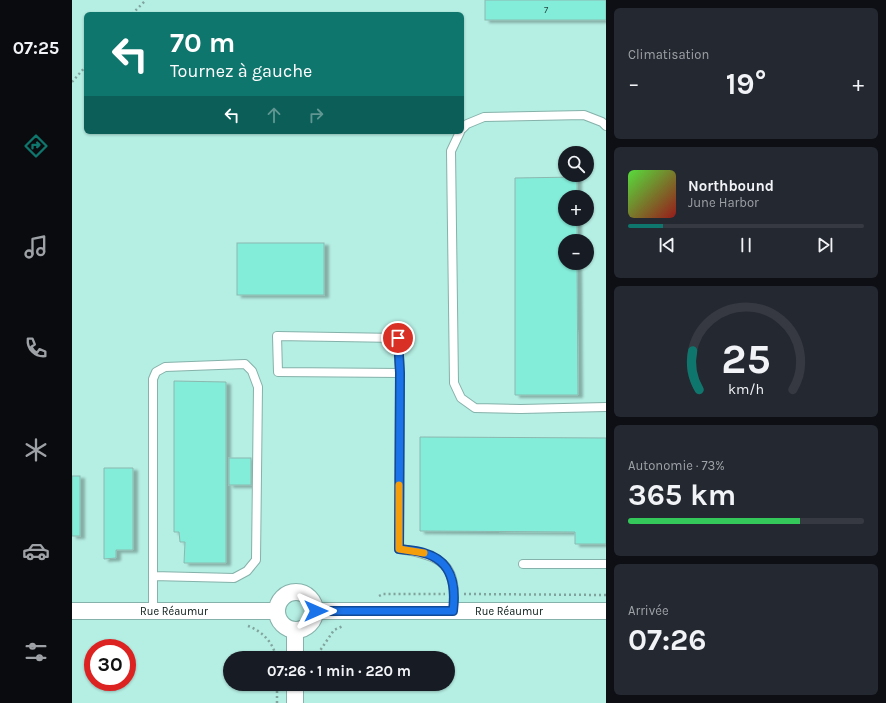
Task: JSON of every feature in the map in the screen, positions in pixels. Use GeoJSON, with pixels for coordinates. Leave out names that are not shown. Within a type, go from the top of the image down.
{"type":"FeatureCollection","features":[{"type":"Feature","properties":{"kind":"street"},"geometry":{"type":"LineString","coordinates":[[296,591],[302,592],[312,599],[316,611],[312,623],[307,627],[295,630],[284,626],[280,622],[276,611],[280,599],[284,595],[296,591]]}},
{"type":"Feature","properties":{"kind":"street","name":"Rue Réaumur"},"geometry":{"type":"LineString","coordinates":[[72,611],[276,611]]}},
{"type":"Feature","properties":{"kind":"street","name":"Rue Réaumur"},"geometry":{"type":"LineString","coordinates":[[316,611],[606,611]]}},
{"type":"Feature","properties":{"kind":"street"},"geometry":{"type":"LineString","coordinates":[[295,630],[295,651]]}},
{"type":"Feature","properties":{"kind":"street"},"geometry":{"type":"LineString","coordinates":[[295,691],[295,703]]}},
{"type":"Feature","properties":{"kind":"lane"},"geometry":{"type":"LineString","coordinates":[[464,127],[467,124],[484,117],[584,115],[602,122],[606,126]]}},
{"type":"Feature","properties":{"kind":"lane"},"geometry":{"type":"LineString","coordinates":[[459,134],[451,151],[454,383],[461,398],[475,408],[521,409],[606,407]]}},
{"type":"Feature","properties":{"kind":"lane"},"geometry":{"type":"LineString","coordinates":[[400,373],[278,372],[278,336],[398,338],[400,373],[399,549],[425,553],[439,560],[451,575],[454,585],[453,611]]}},
{"type":"Feature","properties":{"kind":"lane"},"geometry":{"type":"LineString","coordinates":[[153,576],[234,578],[247,571],[256,560],[258,387],[252,371],[245,364],[164,367],[156,372],[153,379],[153,576],[153,611]]}},
{"type":"Feature","properties":{"kind":"lane"},"geometry":{"type":"LineString","coordinates":[[523,564],[606,564]]}},
{"type":"Feature","properties":{"kind":"path"},"geometry":{"type":"LineString","coordinates":[[134,12],[146,0]]}},
{"type":"Feature","properties":{"kind":"path"},"geometry":{"type":"LineString","coordinates":[[72,82],[84,68]]}},
{"type":"Feature","properties":{"kind":"path"},"geometry":{"type":"LineString","coordinates":[[244,625],[254,628],[264,636],[274,651]]}},
{"type":"Feature","properties":{"kind":"path"},"geometry":{"type":"LineString","coordinates":[[277,691],[277,703]]}},
{"type":"Feature","properties":{"kind":"shaded area"},"geometry":{"type":"Polygon","coordinates":[[[72,0],[606,0],[606,703],[72,703],[72,0]]]}},
{"type":"Feature","properties":{"kind":"building"},"geometry":{"type":"Polygon","coordinates":[[[485,0],[606,0],[606,20],[485,20],[485,0]]]}},
{"type":"Feature","properties":{"kind":"building"},"geometry":{"type":"Polygon","coordinates":[[[558,177],[558,182],[577,182],[577,190],[558,190],[558,226],[577,226],[577,234],[558,234],[558,270],[577,270],[578,395],[515,395],[515,178],[558,177]]]}},
{"type":"Feature","properties":{"kind":"building"},"geometry":{"type":"Polygon","coordinates":[[[237,243],[324,243],[324,295],[237,295],[237,243]]]}},
{"type":"Feature","properties":{"kind":"building"},"geometry":{"type":"Polygon","coordinates":[[[174,381],[226,382],[226,563],[184,563],[185,542],[180,542],[179,532],[174,532],[174,381]]]}},
{"type":"Feature","properties":{"kind":"building"},"geometry":{"type":"Polygon","coordinates":[[[420,437],[606,438],[606,544],[575,544],[575,532],[420,531],[420,437]]]}},
{"type":"Feature","properties":{"kind":"building"},"geometry":{"type":"Polygon","coordinates":[[[229,458],[251,458],[251,485],[229,485],[229,458]]]}},
{"type":"Feature","properties":{"kind":"building"},"geometry":{"type":"Polygon","coordinates":[[[104,468],[133,468],[133,550],[116,550],[116,558],[104,559],[104,468]]]}},
{"type":"Feature","properties":{"kind":"building"},"geometry":{"type":"Polygon","coordinates":[[[72,476],[80,476],[80,536],[72,536],[72,476]]]}},
{"type":"Feature","properties":{"kind":"slow traffic"},"geometry":{"type":"LineString","coordinates":[[399,485],[399,549],[424,553]]}},
{"type":"Feature","properties":{"kind":"route"},"geometry":{"type":"LineString","coordinates":[[316,611],[453,611],[455,594],[454,585],[451,575],[439,560],[425,553],[399,549],[400,373],[398,338]]}}]}
